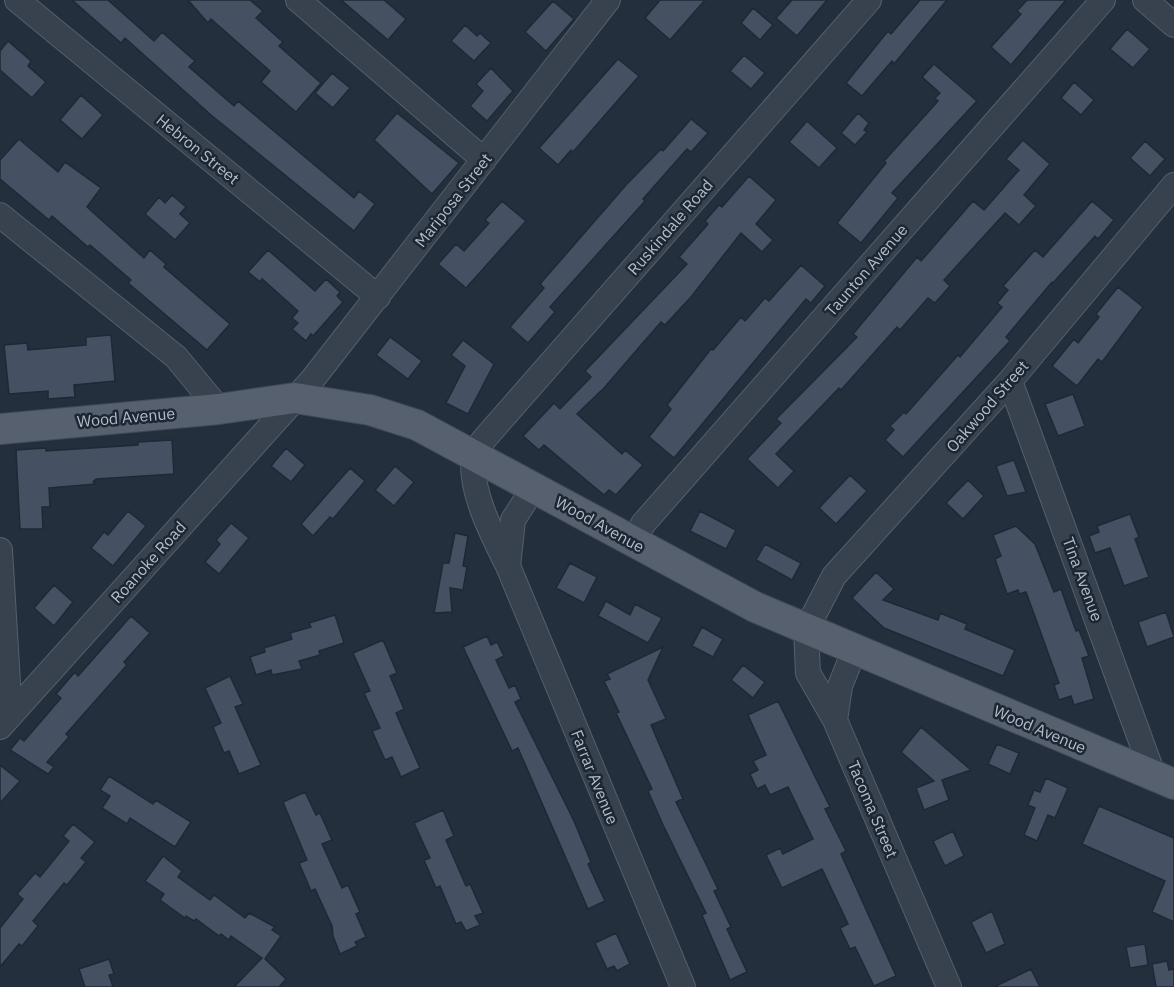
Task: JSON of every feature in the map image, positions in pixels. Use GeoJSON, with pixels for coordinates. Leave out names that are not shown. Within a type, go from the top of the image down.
{"type":"FeatureCollection","features":[{"type":"Feature","properties":{"kind":"main road","name":"Wood Avenue"},"geometry":{"type":"LineString","coordinates":[[0,429],[219,409],[296,398],[379,413],[417,425],[755,607],[854,651],[1164,780]]}},
{"type":"Feature","properties":{"kind":"street","name":"Hebron Street"},"geometry":{"type":"LineString","coordinates":[[17,0],[378,297]]}},
{"type":"Feature","properties":{"kind":"street"},"geometry":{"type":"LineString","coordinates":[[298,0],[484,160]]}},
{"type":"Feature","properties":{"kind":"street","name":"Mariposa Street"},"geometry":{"type":"LineString","coordinates":[[296,398],[378,297],[608,0]]}},
{"type":"Feature","properties":{"kind":"street","name":"Ruskindale Road"},"geometry":{"type":"LineString","coordinates":[[474,455],[486,437],[869,0]]}},
{"type":"Feature","properties":{"kind":"street","name":"Taunton Avenue"},"geometry":{"type":"LineString","coordinates":[[633,543],[643,524],[1103,0]]}},
{"type":"Feature","properties":{"kind":"street"},"geometry":{"type":"LineString","coordinates":[[1145,0],[1174,25]]}},
{"type":"Feature","properties":{"kind":"street","name":"Oakwood Street"},"geometry":{"type":"LineString","coordinates":[[806,630],[834,576],[1010,381],[1174,184]]}},
{"type":"Feature","properties":{"kind":"street"},"geometry":{"type":"LineString","coordinates":[[2,219],[176,357],[219,409]]}},
{"type":"Feature","properties":{"kind":"street","name":"Tina Avenue"},"geometry":{"type":"LineString","coordinates":[[1010,381],[1164,780]]}},
{"type":"Feature","properties":{"kind":"street","name":"Roanoke Road"},"geometry":{"type":"LineString","coordinates":[[3,718],[296,398]]}},
{"type":"Feature","properties":{"kind":"street","name":"Farrar Avenue"},"geometry":{"type":"LineString","coordinates":[[474,455],[474,483],[487,516],[489,528],[508,566],[683,987]]}},
{"type":"Feature","properties":{"kind":"street"},"geometry":{"type":"LineString","coordinates":[[487,516],[492,495],[503,471]]}},
{"type":"Feature","properties":{"kind":"street","name":"Farrar Avenue"},"geometry":{"type":"LineString","coordinates":[[508,566],[513,520],[534,487]]}},
{"type":"Feature","properties":{"kind":"street"},"geometry":{"type":"LineString","coordinates":[[0,550],[3,718]]}},
{"type":"Feature","properties":{"kind":"street","name":"Tacoma Street"},"geometry":{"type":"LineString","coordinates":[[806,630],[808,673],[835,720],[949,987]]}},
{"type":"Feature","properties":{"kind":"street"},"geometry":{"type":"LineString","coordinates":[[835,720],[840,686],[854,651]]}},
{"type":"Feature","properties":{"kind":"building"},"geometry":{"type":"Polygon","coordinates":[[[72,0],[108,0],[154,41],[162,32],[195,61],[189,67],[234,106],[238,101],[354,198],[359,191],[375,204],[354,231],[211,115],[125,38],[121,43],[72,0]]]}},
{"type":"Feature","properties":{"kind":"building"},"geometry":{"type":"Polygon","coordinates":[[[188,0],[250,0],[263,11],[256,18],[283,42],[279,46],[321,83],[296,112],[261,82],[270,71],[211,19],[208,23],[188,0]]]}},
{"type":"Feature","properties":{"kind":"building"},"geometry":{"type":"Polygon","coordinates":[[[341,0],[384,0],[406,19],[388,40],[341,0]]]}},
{"type":"Feature","properties":{"kind":"building"},"geometry":{"type":"Polygon","coordinates":[[[660,0],[705,0],[670,40],[645,18],[660,0]]]}},
{"type":"Feature","properties":{"kind":"building"},"geometry":{"type":"Polygon","coordinates":[[[792,0],[827,0],[797,36],[776,18],[792,0]]]}},
{"type":"Feature","properties":{"kind":"building"},"geometry":{"type":"Polygon","coordinates":[[[920,0],[947,0],[894,64],[892,61],[862,96],[846,83],[888,31],[891,34],[920,0]]]}},
{"type":"Feature","properties":{"kind":"building"},"geometry":{"type":"Polygon","coordinates":[[[1027,0],[1066,0],[1011,65],[991,47],[1021,14],[1017,11],[1027,0]]]}},
{"type":"Feature","properties":{"kind":"building"},"geometry":{"type":"Polygon","coordinates":[[[553,1],[574,19],[546,51],[525,32],[553,1]]]}},
{"type":"Feature","properties":{"kind":"building"},"geometry":{"type":"Polygon","coordinates":[[[753,8],[773,25],[760,40],[741,23],[753,8]]]}},
{"type":"Feature","properties":{"kind":"building"},"geometry":{"type":"Polygon","coordinates":[[[465,25],[477,36],[480,33],[491,43],[474,61],[451,41],[465,25]]]}},
{"type":"Feature","properties":{"kind":"building"},"geometry":{"type":"Polygon","coordinates":[[[1127,29],[1150,49],[1133,68],[1110,49],[1127,29]]]}},
{"type":"Feature","properties":{"kind":"building"},"geometry":{"type":"Polygon","coordinates":[[[8,41],[31,61],[28,66],[46,82],[32,98],[0,70],[0,51],[8,41]]]}},
{"type":"Feature","properties":{"kind":"building"},"geometry":{"type":"Polygon","coordinates":[[[744,55],[765,73],[751,89],[730,71],[744,55]]]}},
{"type":"Feature","properties":{"kind":"building"},"geometry":{"type":"Polygon","coordinates":[[[618,59],[639,76],[573,152],[571,150],[558,165],[539,148],[618,59]]]}},
{"type":"Feature","properties":{"kind":"building"},"geometry":{"type":"Polygon","coordinates":[[[934,64],[977,101],[892,193],[898,198],[861,243],[837,223],[886,163],[884,161],[938,101],[935,98],[940,93],[922,77],[934,64]]]}},
{"type":"Feature","properties":{"kind":"building"},"geometry":{"type":"Polygon","coordinates":[[[491,68],[513,91],[487,121],[470,106],[483,91],[476,84],[491,68]]]}},
{"type":"Feature","properties":{"kind":"building"},"geometry":{"type":"Polygon","coordinates":[[[332,73],[350,88],[333,108],[315,93],[332,73]]]}},
{"type":"Feature","properties":{"kind":"building"},"geometry":{"type":"Polygon","coordinates":[[[1074,82],[1094,100],[1081,115],[1061,98],[1074,82]]]}},
{"type":"Feature","properties":{"kind":"building"},"geometry":{"type":"Polygon","coordinates":[[[81,95],[103,115],[82,139],[60,120],[81,95]]]}},
{"type":"Feature","properties":{"kind":"building"},"geometry":{"type":"Polygon","coordinates":[[[397,113],[459,163],[432,194],[374,140],[397,113]]]}},
{"type":"Feature","properties":{"kind":"building"},"geometry":{"type":"Polygon","coordinates":[[[858,113],[869,123],[864,130],[867,132],[855,145],[841,133],[858,113]]]}},
{"type":"Feature","properties":{"kind":"building"},"geometry":{"type":"Polygon","coordinates":[[[691,119],[708,133],[691,152],[687,149],[643,199],[645,201],[550,307],[555,312],[528,343],[510,327],[544,288],[540,284],[626,185],[661,149],[663,151],[691,119]]]}},
{"type":"Feature","properties":{"kind":"building"},"geometry":{"type":"Polygon","coordinates":[[[807,121],[837,148],[819,168],[789,142],[807,121]]]}},
{"type":"Feature","properties":{"kind":"building"},"geometry":{"type":"Polygon","coordinates":[[[19,139],[58,172],[65,162],[101,188],[87,207],[144,258],[150,250],[166,264],[164,267],[230,324],[207,350],[128,283],[131,280],[90,245],[88,247],[52,216],[49,220],[0,179],[0,160],[19,139]]]}},
{"type":"Feature","properties":{"kind":"building"},"geometry":{"type":"Polygon","coordinates":[[[1023,140],[1050,164],[1024,195],[1036,206],[1019,225],[1005,213],[944,280],[950,286],[935,303],[928,298],[900,330],[897,327],[841,390],[839,388],[776,454],[794,471],[778,488],[747,459],[781,423],[776,419],[857,337],[853,334],[917,257],[921,261],[973,201],[984,210],[1019,170],[1006,159],[1023,140]]]}},
{"type":"Feature","properties":{"kind":"building"},"geometry":{"type":"Polygon","coordinates":[[[1145,141],[1165,159],[1150,176],[1130,158],[1145,141]]]}},
{"type":"Feature","properties":{"kind":"building"},"geometry":{"type":"Polygon","coordinates":[[[749,176],[776,200],[756,224],[773,240],[762,252],[741,233],[691,297],[665,325],[661,322],[604,388],[577,414],[622,454],[625,450],[643,465],[616,495],[609,490],[604,495],[544,445],[539,450],[523,436],[554,403],[560,409],[591,377],[585,371],[687,264],[679,257],[708,224],[705,221],[719,205],[722,207],[749,176]]]}},
{"type":"Feature","properties":{"kind":"building"},"geometry":{"type":"Polygon","coordinates":[[[172,195],[186,207],[180,214],[190,223],[175,240],[145,214],[159,197],[165,203],[172,195]]]}},
{"type":"Feature","properties":{"kind":"building"},"geometry":{"type":"Polygon","coordinates":[[[502,201],[526,221],[466,288],[438,264],[456,244],[464,251],[489,223],[485,220],[502,201]]]}},
{"type":"Feature","properties":{"kind":"building"},"geometry":{"type":"Polygon","coordinates":[[[1092,201],[1114,220],[1098,239],[1095,236],[1052,282],[1006,337],[1010,341],[903,457],[885,440],[894,430],[890,426],[904,412],[906,414],[958,355],[960,357],[1002,307],[997,303],[1008,290],[1003,286],[1035,250],[1043,257],[1092,201]]]}},
{"type":"Feature","properties":{"kind":"building"},"geometry":{"type":"Polygon","coordinates":[[[268,250],[315,291],[326,279],[340,292],[337,296],[343,302],[306,341],[292,329],[298,323],[292,318],[298,311],[262,279],[260,282],[248,272],[268,250]]]}},
{"type":"Feature","properties":{"kind":"building"},"geometry":{"type":"Polygon","coordinates":[[[801,265],[825,286],[811,303],[806,299],[674,458],[649,437],[671,409],[667,405],[711,349],[713,350],[741,317],[745,321],[765,298],[769,301],[801,265]]]}},
{"type":"Feature","properties":{"kind":"building"},"geometry":{"type":"Polygon","coordinates":[[[1118,287],[1143,307],[1102,362],[1098,359],[1077,386],[1052,366],[1074,339],[1078,343],[1099,317],[1096,314],[1118,287]]]}},
{"type":"Feature","properties":{"kind":"building"},"geometry":{"type":"Polygon","coordinates":[[[111,335],[115,381],[74,385],[75,397],[48,399],[48,391],[9,394],[4,345],[27,343],[28,350],[86,345],[86,337],[111,335]]]}},
{"type":"Feature","properties":{"kind":"building"},"geometry":{"type":"Polygon","coordinates":[[[390,337],[422,361],[408,379],[376,355],[390,337]]]}},
{"type":"Feature","properties":{"kind":"building"},"geometry":{"type":"Polygon","coordinates":[[[463,340],[494,364],[468,414],[446,403],[465,366],[451,355],[463,340]]]}},
{"type":"Feature","properties":{"kind":"building"},"geometry":{"type":"Polygon","coordinates":[[[1073,394],[1085,426],[1058,436],[1045,404],[1073,394]]]}},
{"type":"Feature","properties":{"kind":"building"},"geometry":{"type":"Polygon","coordinates":[[[172,440],[174,474],[96,479],[93,482],[96,484],[49,488],[50,507],[42,507],[43,529],[20,529],[16,450],[46,448],[46,451],[138,445],[138,442],[172,440]]]}},
{"type":"Feature","properties":{"kind":"building"},"geometry":{"type":"Polygon","coordinates":[[[286,448],[305,465],[291,482],[271,466],[286,448]]]}},
{"type":"Feature","properties":{"kind":"building"},"geometry":{"type":"Polygon","coordinates":[[[1014,460],[1026,492],[1007,496],[996,466],[1014,460]]]}},
{"type":"Feature","properties":{"kind":"building"},"geometry":{"type":"Polygon","coordinates":[[[395,466],[414,482],[394,506],[375,490],[395,466]]]}},
{"type":"Feature","properties":{"kind":"building"},"geometry":{"type":"Polygon","coordinates":[[[350,468],[365,481],[333,519],[330,517],[313,536],[301,524],[350,468]]]}},
{"type":"Feature","properties":{"kind":"building"},"geometry":{"type":"Polygon","coordinates":[[[850,475],[867,491],[836,524],[819,508],[850,475]]]}},
{"type":"Feature","properties":{"kind":"building"},"geometry":{"type":"Polygon","coordinates":[[[968,480],[984,496],[963,519],[946,503],[968,480]]]}},
{"type":"Feature","properties":{"kind":"building"},"geometry":{"type":"Polygon","coordinates":[[[128,511],[146,526],[113,566],[91,548],[104,532],[108,535],[128,511]]]}},
{"type":"Feature","properties":{"kind":"building"},"geometry":{"type":"Polygon","coordinates":[[[700,511],[736,530],[726,549],[690,531],[700,511]]]}},
{"type":"Feature","properties":{"kind":"building"},"geometry":{"type":"Polygon","coordinates":[[[1130,514],[1139,537],[1135,539],[1149,577],[1124,586],[1110,548],[1095,553],[1089,536],[1099,532],[1097,526],[1130,514]]]}},
{"type":"Feature","properties":{"kind":"building"},"geometry":{"type":"Polygon","coordinates":[[[231,523],[249,538],[219,574],[205,562],[220,544],[216,540],[231,523]]]}},
{"type":"Feature","properties":{"kind":"building"},"geometry":{"type":"Polygon","coordinates":[[[1016,526],[1035,544],[1054,592],[1061,589],[1076,631],[1079,630],[1089,656],[1082,658],[1094,699],[1074,705],[1071,696],[1059,700],[1054,685],[1059,683],[1026,592],[1019,594],[1018,590],[1007,594],[995,559],[1001,556],[993,535],[1016,526]]]}},
{"type":"Feature","properties":{"kind":"building"},"geometry":{"type":"Polygon","coordinates":[[[455,533],[468,536],[463,566],[467,567],[463,590],[450,588],[452,612],[434,613],[443,563],[449,563],[455,533]]]}},
{"type":"Feature","properties":{"kind":"building"},"geometry":{"type":"Polygon","coordinates":[[[765,544],[801,563],[792,580],[756,560],[765,544]]]}},
{"type":"Feature","properties":{"kind":"building"},"geometry":{"type":"Polygon","coordinates":[[[570,563],[597,577],[584,603],[556,588],[570,563]]]}},
{"type":"Feature","properties":{"kind":"building"},"geometry":{"type":"Polygon","coordinates":[[[876,572],[894,589],[883,600],[938,620],[940,613],[967,624],[965,629],[1015,650],[1003,676],[884,628],[852,598],[876,572]]]}},
{"type":"Feature","properties":{"kind":"building"},"geometry":{"type":"Polygon","coordinates":[[[54,585],[73,602],[54,626],[34,608],[54,585]]]}},
{"type":"Feature","properties":{"kind":"building"},"geometry":{"type":"Polygon","coordinates":[[[606,601],[630,615],[635,604],[662,618],[648,643],[598,616],[606,601]]]}},
{"type":"Feature","properties":{"kind":"building"},"geometry":{"type":"Polygon","coordinates":[[[1166,612],[1174,637],[1147,647],[1138,622],[1166,612]]]}},
{"type":"Feature","properties":{"kind":"building"},"geometry":{"type":"Polygon","coordinates":[[[335,615],[344,643],[319,651],[320,655],[299,661],[302,669],[272,675],[271,670],[256,675],[250,657],[265,652],[264,648],[292,639],[290,633],[311,627],[309,623],[335,615]]]}},
{"type":"Feature","properties":{"kind":"building"},"geometry":{"type":"Polygon","coordinates":[[[131,616],[150,633],[124,662],[127,665],[66,734],[69,737],[47,762],[54,767],[48,774],[10,750],[20,738],[24,741],[61,698],[56,694],[75,672],[78,676],[131,616]]]}},
{"type":"Feature","properties":{"kind":"building"},"geometry":{"type":"Polygon","coordinates":[[[702,627],[723,639],[713,657],[692,646],[702,627]]]}},
{"type":"Feature","properties":{"kind":"building"},"geometry":{"type":"Polygon","coordinates":[[[487,636],[491,645],[497,642],[504,656],[496,660],[509,688],[515,685],[521,699],[515,702],[574,821],[591,862],[588,864],[605,901],[588,909],[518,748],[512,751],[463,647],[487,636]]]}},
{"type":"Feature","properties":{"kind":"building"},"geometry":{"type":"Polygon","coordinates":[[[383,640],[397,673],[390,676],[404,709],[396,713],[420,768],[401,777],[392,757],[385,760],[372,731],[380,728],[364,693],[370,691],[353,653],[383,640]]]}},
{"type":"Feature","properties":{"kind":"building"},"geometry":{"type":"Polygon","coordinates":[[[663,647],[648,680],[666,719],[651,725],[683,799],[676,802],[718,889],[714,891],[731,927],[727,929],[747,972],[730,980],[702,915],[706,913],[648,791],[652,789],[616,713],[619,712],[604,681],[610,679],[607,674],[663,647]]]}},
{"type":"Feature","properties":{"kind":"building"},"geometry":{"type":"Polygon","coordinates":[[[743,665],[765,682],[753,698],[731,680],[743,665]]]}},
{"type":"Feature","properties":{"kind":"building"},"geometry":{"type":"Polygon","coordinates":[[[230,676],[243,704],[235,707],[261,765],[239,774],[229,751],[224,753],[213,727],[221,723],[205,688],[230,676]]]}},
{"type":"Feature","properties":{"kind":"building"},"geometry":{"type":"Polygon","coordinates":[[[778,701],[830,807],[825,809],[846,851],[841,854],[896,976],[874,986],[855,947],[850,949],[840,928],[848,924],[822,869],[782,888],[766,855],[780,848],[783,854],[813,839],[788,787],[770,795],[765,785],[757,789],[750,774],[758,770],[753,761],[766,755],[748,715],[778,701]]]}},
{"type":"Feature","properties":{"kind":"building"},"geometry":{"type":"Polygon","coordinates":[[[921,727],[971,770],[942,780],[949,800],[924,810],[916,788],[934,781],[901,752],[921,727]]]}},
{"type":"Feature","properties":{"kind":"building"},"geometry":{"type":"Polygon","coordinates":[[[997,744],[1019,753],[1010,774],[988,764],[997,744]]]}},
{"type":"Feature","properties":{"kind":"building"},"geometry":{"type":"Polygon","coordinates":[[[0,765],[20,781],[0,803],[0,765]]]}},
{"type":"Feature","properties":{"kind":"building"},"geometry":{"type":"Polygon","coordinates":[[[109,776],[153,804],[156,800],[191,822],[175,847],[130,818],[127,824],[102,808],[110,796],[100,790],[109,776]]]}},
{"type":"Feature","properties":{"kind":"building"},"geometry":{"type":"Polygon","coordinates":[[[1046,778],[1068,788],[1055,818],[1048,815],[1037,841],[1024,835],[1035,808],[1028,805],[1034,790],[1040,792],[1046,778]]]}},
{"type":"Feature","properties":{"kind":"building"},"geometry":{"type":"Polygon","coordinates":[[[305,792],[316,815],[320,813],[332,840],[322,844],[342,888],[348,885],[360,912],[356,914],[366,937],[355,942],[357,946],[340,954],[332,926],[315,889],[311,891],[299,863],[307,860],[283,802],[305,792]]]}},
{"type":"Feature","properties":{"kind":"building"},"geometry":{"type":"Polygon","coordinates":[[[1099,806],[1174,838],[1174,922],[1152,912],[1165,881],[1082,844],[1099,806]]]}},
{"type":"Feature","properties":{"kind":"building"},"geometry":{"type":"Polygon","coordinates":[[[443,810],[454,836],[446,840],[466,886],[470,884],[483,913],[475,916],[480,925],[466,931],[461,922],[456,924],[440,886],[436,888],[424,860],[430,858],[414,823],[443,810]]]}},
{"type":"Feature","properties":{"kind":"building"},"geometry":{"type":"Polygon","coordinates":[[[73,824],[95,842],[81,858],[86,862],[67,885],[64,883],[33,921],[38,926],[22,946],[19,944],[0,967],[0,928],[23,899],[17,894],[35,873],[40,877],[69,841],[63,836],[73,824]]]}},
{"type":"Feature","properties":{"kind":"building"},"geometry":{"type":"Polygon","coordinates":[[[953,831],[964,856],[945,866],[933,841],[953,831]]]}},
{"type":"Feature","properties":{"kind":"building"},"geometry":{"type":"Polygon","coordinates":[[[163,856],[182,871],[178,877],[210,900],[214,895],[245,918],[249,913],[275,927],[272,930],[281,936],[265,959],[286,979],[279,987],[234,987],[262,958],[231,936],[229,940],[221,934],[219,936],[196,919],[194,921],[186,916],[185,918],[160,900],[164,894],[145,881],[163,856]]]}},
{"type":"Feature","properties":{"kind":"building"},"geometry":{"type":"Polygon","coordinates":[[[992,911],[1005,944],[986,953],[971,922],[992,911]]]}},
{"type":"Feature","properties":{"kind":"building"},"geometry":{"type":"Polygon","coordinates":[[[616,933],[630,964],[617,971],[614,966],[607,969],[595,943],[616,933]]]}},
{"type":"Feature","properties":{"kind":"building"},"geometry":{"type":"Polygon","coordinates":[[[1145,944],[1148,965],[1130,968],[1126,947],[1145,944]]]}},
{"type":"Feature","properties":{"kind":"building"},"geometry":{"type":"Polygon","coordinates":[[[109,959],[114,974],[109,975],[113,987],[85,987],[79,969],[109,959]]]}},
{"type":"Feature","properties":{"kind":"building"},"geometry":{"type":"Polygon","coordinates":[[[1167,961],[1169,970],[1174,969],[1174,987],[1156,987],[1152,964],[1167,961]]]}},
{"type":"Feature","properties":{"kind":"building"},"geometry":{"type":"Polygon","coordinates":[[[1031,969],[1040,987],[994,987],[1031,969]]]}}]}
